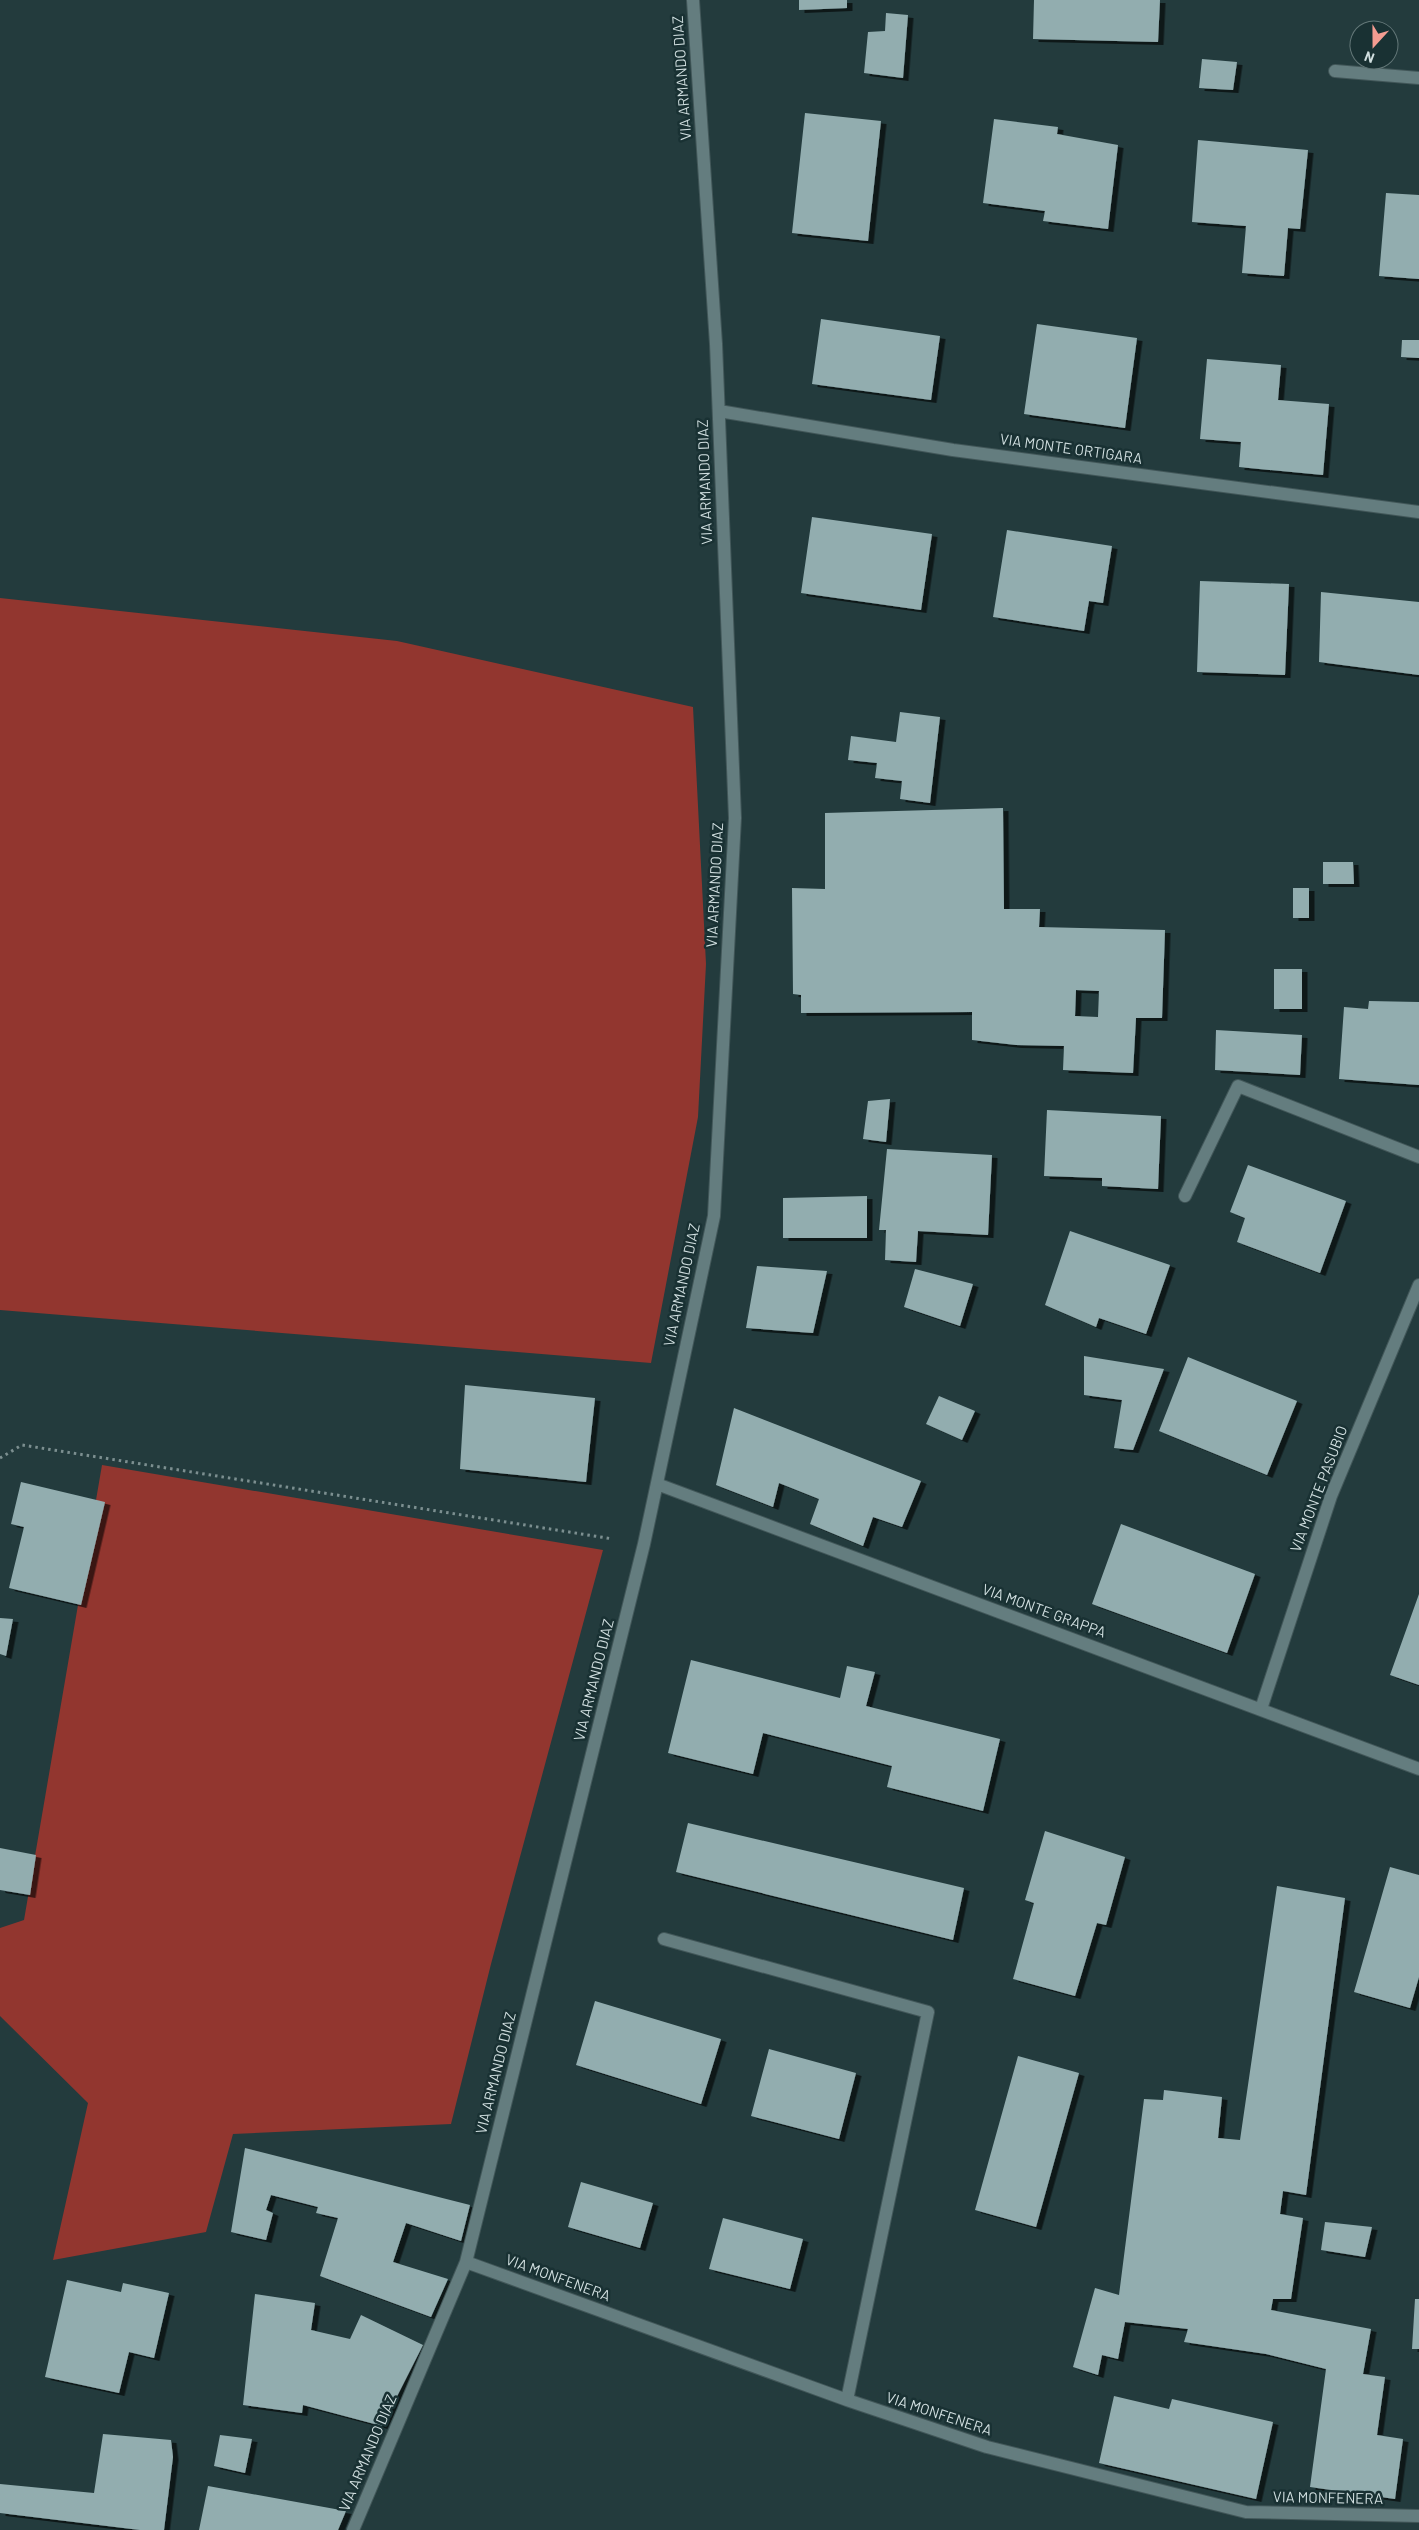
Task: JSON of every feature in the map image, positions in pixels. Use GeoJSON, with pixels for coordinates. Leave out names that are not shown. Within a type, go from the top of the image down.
{"type":"FeatureCollection","features":[{"type":"Feature","properties":{"kind":"street","name":"VIA ARMANDO DIAZ"},"geometry":{"type":"LineString","coordinates":[[353,2530],[466,2262],[644,1544],[714,1216],[735,818],[716,344],[693,0]]}},
{"type":"Feature","properties":{"kind":"street"},"geometry":{"type":"LineString","coordinates":[[1335,71],[1419,78]]}},
{"type":"Feature","properties":{"kind":"street","name":"VIA MONTE ORTIGARA"},"geometry":{"type":"LineString","coordinates":[[719,411],[953,450],[1419,512]]}},
{"type":"Feature","properties":{"kind":"street"},"geometry":{"type":"LineString","coordinates":[[1185,1196],[1238,1086],[1419,1156]]}},
{"type":"Feature","properties":{"kind":"street","name":"VIA MONTE PASUBIO"},"geometry":{"type":"LineString","coordinates":[[1261,1709],[1331,1496],[1419,1285]]}},
{"type":"Feature","properties":{"kind":"street","name":"VIA MONTE GRAPPA"},"geometry":{"type":"LineString","coordinates":[[657,1484],[1419,1769]]}},
{"type":"Feature","properties":{"kind":"street"},"geometry":{"type":"LineString","coordinates":[[664,1940],[928,2012],[846,2400]]}},
{"type":"Feature","properties":{"kind":"street","name":"VIA MONFENERA"},"geometry":{"type":"LineString","coordinates":[[466,2262],[846,2400],[987,2447],[1246,2512],[1419,2516]]}},
{"type":"Feature","properties":{"kind":"path"},"geometry":{"type":"LineString","coordinates":[[0,1458],[22,1445],[644,1544]]}},
{"type":"Feature","properties":{"kind":"shaded area"},"geometry":{"type":"Polygon","coordinates":[[[0,598],[397,641],[693,707],[706,964],[698,1117],[651,1363],[0,1310],[0,598]]]}},
{"type":"Feature","properties":{"kind":"shaded area"},"geometry":{"type":"Polygon","coordinates":[[[102,1465],[603,1550],[491,1964],[451,2124],[233,2134],[206,2232],[53,2260],[88,2103],[0,2016],[0,1928],[24,1920],[102,1465]]]}},
{"type":"Feature","properties":{"kind":"building"},"geometry":{"type":"Polygon","coordinates":[[[799,0],[847,0],[847,8],[799,10],[799,0]]]}},
{"type":"Feature","properties":{"kind":"building"},"geometry":{"type":"Polygon","coordinates":[[[1034,0],[1160,0],[1158,42],[1033,39],[1034,0]]]}},
{"type":"Feature","properties":{"kind":"building"},"geometry":{"type":"Polygon","coordinates":[[[886,13],[908,15],[903,78],[864,73],[868,32],[885,31],[886,13]]]}},
{"type":"Feature","properties":{"kind":"building"},"geometry":{"type":"Polygon","coordinates":[[[1202,59],[1237,62],[1233,90],[1199,88],[1202,59]]]}},
{"type":"Feature","properties":{"kind":"building"},"geometry":{"type":"Polygon","coordinates":[[[805,113],[881,121],[868,241],[792,233],[805,113]]]}},
{"type":"Feature","properties":{"kind":"building"},"geometry":{"type":"Polygon","coordinates":[[[994,119],[1058,127],[1057,134],[1118,145],[1108,229],[1043,221],[1045,211],[983,203],[994,119]]]}},
{"type":"Feature","properties":{"kind":"building"},"geometry":{"type":"Polygon","coordinates":[[[1198,140],[1308,150],[1300,229],[1288,228],[1284,276],[1242,273],[1246,226],[1192,222],[1198,140]]]}},
{"type":"Feature","properties":{"kind":"building"},"geometry":{"type":"Polygon","coordinates":[[[1386,193],[1419,195],[1419,279],[1379,276],[1386,193]]]}},
{"type":"Feature","properties":{"kind":"building"},"geometry":{"type":"Polygon","coordinates":[[[821,319],[940,336],[931,400],[812,384],[821,319]]]}},
{"type":"Feature","properties":{"kind":"building"},"geometry":{"type":"Polygon","coordinates":[[[1037,324],[1137,338],[1125,428],[1024,414],[1037,324]]]}},
{"type":"Feature","properties":{"kind":"building"},"geometry":{"type":"Polygon","coordinates":[[[1402,340],[1419,340],[1419,358],[1401,357],[1402,340]]]}},
{"type":"Feature","properties":{"kind":"building"},"geometry":{"type":"Polygon","coordinates":[[[1207,359],[1281,365],[1278,400],[1329,404],[1323,475],[1239,467],[1241,442],[1200,439],[1207,359]]]}},
{"type":"Feature","properties":{"kind":"building"},"geometry":{"type":"Polygon","coordinates":[[[812,517],[932,534],[921,610],[801,593],[812,517]]]}},
{"type":"Feature","properties":{"kind":"building"},"geometry":{"type":"Polygon","coordinates":[[[1007,530],[1112,546],[1103,603],[1089,601],[1084,631],[993,617],[1007,530]]]}},
{"type":"Feature","properties":{"kind":"building"},"geometry":{"type":"Polygon","coordinates":[[[1200,581],[1289,584],[1285,675],[1197,672],[1200,581]]]}},
{"type":"Feature","properties":{"kind":"building"},"geometry":{"type":"Polygon","coordinates":[[[1321,592],[1419,602],[1419,675],[1319,662],[1321,592]]]}},
{"type":"Feature","properties":{"kind":"building"},"geometry":{"type":"Polygon","coordinates":[[[900,712],[940,717],[930,803],[900,799],[902,781],[875,778],[877,763],[848,760],[851,736],[896,742],[900,712]]]}},
{"type":"Feature","properties":{"kind":"building"},"geometry":{"type":"Polygon","coordinates":[[[1003,808],[1004,909],[1040,909],[1039,927],[1165,930],[1162,1018],[1136,1018],[1133,1073],[1063,1070],[1064,1046],[1016,1045],[972,1040],[972,1012],[801,1013],[801,995],[793,994],[792,888],[825,889],[825,813],[1003,808]],[[1076,990],[1075,1016],[1098,1017],[1099,991],[1076,990]]]}},
{"type":"Feature","properties":{"kind":"building"},"geometry":{"type":"Polygon","coordinates":[[[1323,862],[1353,862],[1354,884],[1323,884],[1323,862]]]}},
{"type":"Feature","properties":{"kind":"building"},"geometry":{"type":"Polygon","coordinates":[[[1293,888],[1309,888],[1309,918],[1293,918],[1293,888]]]}},
{"type":"Feature","properties":{"kind":"building"},"geometry":{"type":"Polygon","coordinates":[[[1274,969],[1302,969],[1302,1009],[1274,1009],[1274,969]]]}},
{"type":"Feature","properties":{"kind":"building"},"geometry":{"type":"Polygon","coordinates":[[[1369,1001],[1419,1002],[1419,1085],[1339,1079],[1344,1007],[1368,1009],[1369,1001]]]}},
{"type":"Feature","properties":{"kind":"building"},"geometry":{"type":"Polygon","coordinates":[[[1216,1030],[1302,1035],[1300,1075],[1215,1070],[1216,1030]]]}},
{"type":"Feature","properties":{"kind":"building"},"geometry":{"type":"Polygon","coordinates":[[[890,1099],[886,1142],[863,1139],[868,1101],[890,1099]]]}},
{"type":"Feature","properties":{"kind":"building"},"geometry":{"type":"Polygon","coordinates":[[[1047,1110],[1161,1116],[1158,1189],[1102,1186],[1102,1178],[1044,1176],[1047,1110]]]}},
{"type":"Feature","properties":{"kind":"building"},"geometry":{"type":"Polygon","coordinates":[[[887,1149],[992,1155],[988,1235],[918,1231],[916,1262],[885,1260],[886,1230],[879,1230],[887,1149]]]}},
{"type":"Feature","properties":{"kind":"building"},"geometry":{"type":"Polygon","coordinates":[[[1248,1165],[1346,1201],[1320,1273],[1237,1242],[1245,1218],[1230,1212],[1248,1165]]]}},
{"type":"Feature","properties":{"kind":"building"},"geometry":{"type":"Polygon","coordinates":[[[867,1196],[867,1238],[783,1238],[783,1198],[867,1196]]]}},
{"type":"Feature","properties":{"kind":"building"},"geometry":{"type":"Polygon","coordinates":[[[1070,1231],[1170,1265],[1146,1334],[1099,1318],[1096,1327],[1045,1305],[1070,1231]]]}},
{"type":"Feature","properties":{"kind":"building"},"geometry":{"type":"Polygon","coordinates":[[[757,1266],[827,1271],[813,1333],[746,1328],[757,1266]]]}},
{"type":"Feature","properties":{"kind":"building"},"geometry":{"type":"Polygon","coordinates":[[[915,1269],[973,1284],[960,1326],[904,1307],[915,1269]]]}},
{"type":"Feature","properties":{"kind":"building"},"geometry":{"type":"Polygon","coordinates":[[[1084,1356],[1164,1369],[1133,1450],[1114,1448],[1122,1400],[1084,1395],[1084,1356]]]}},
{"type":"Feature","properties":{"kind":"building"},"geometry":{"type":"Polygon","coordinates":[[[1188,1357],[1297,1401],[1267,1475],[1159,1431],[1188,1357]]]}},
{"type":"Feature","properties":{"kind":"building"},"geometry":{"type":"Polygon","coordinates":[[[465,1385],[595,1398],[586,1482],[460,1469],[465,1385]]]}},
{"type":"Feature","properties":{"kind":"building"},"geometry":{"type":"Polygon","coordinates":[[[939,1396],[975,1411],[962,1440],[926,1424],[939,1396]]]}},
{"type":"Feature","properties":{"kind":"building"},"geometry":{"type":"Polygon","coordinates":[[[734,1408],[921,1481],[902,1527],[873,1517],[863,1546],[810,1524],[819,1499],[779,1483],[773,1507],[716,1485],[734,1408]]]}},
{"type":"Feature","properties":{"kind":"building"},"geometry":{"type":"Polygon","coordinates":[[[21,1482],[105,1502],[81,1605],[9,1588],[24,1527],[11,1524],[21,1482]]]}},
{"type":"Feature","properties":{"kind":"building"},"geometry":{"type":"Polygon","coordinates":[[[1121,1524],[1255,1574],[1227,1653],[1092,1604],[1121,1524]]]}},
{"type":"Feature","properties":{"kind":"building"},"geometry":{"type":"Polygon","coordinates":[[[1419,1594],[1419,1685],[1390,1675],[1419,1594]]]}},
{"type":"Feature","properties":{"kind":"building"},"geometry":{"type":"Polygon","coordinates":[[[0,1618],[13,1619],[6,1656],[0,1654],[0,1618]]]}},
{"type":"Feature","properties":{"kind":"building"},"geometry":{"type":"Polygon","coordinates":[[[691,1660],[840,1698],[847,1666],[875,1672],[866,1706],[1000,1739],[983,1811],[887,1787],[892,1766],[763,1733],[753,1774],[668,1753],[691,1660]]]}},
{"type":"Feature","properties":{"kind":"building"},"geometry":{"type":"Polygon","coordinates":[[[688,1823],[964,1888],[953,1940],[676,1872],[688,1823]]]}},
{"type":"Feature","properties":{"kind":"building"},"geometry":{"type":"Polygon","coordinates":[[[1045,1831],[1125,1857],[1106,1925],[1097,1923],[1075,1996],[1013,1979],[1034,1903],[1025,1900],[1045,1831]]]}},
{"type":"Feature","properties":{"kind":"building"},"geometry":{"type":"Polygon","coordinates":[[[0,1848],[36,1855],[30,1895],[0,1890],[0,1848]]]}},
{"type":"Feature","properties":{"kind":"building"},"geometry":{"type":"Polygon","coordinates":[[[1390,1867],[1419,1875],[1419,1977],[1410,2008],[1354,1992],[1390,1867]]]}},
{"type":"Feature","properties":{"kind":"building"},"geometry":{"type":"Polygon","coordinates":[[[1277,1886],[1345,1898],[1306,2195],[1283,2191],[1280,2214],[1303,2218],[1291,2299],[1273,2299],[1271,2310],[1371,2329],[1363,2374],[1385,2377],[1377,2435],[1403,2439],[1395,2499],[1310,2487],[1326,2369],[1266,2354],[1184,2342],[1188,2329],[1125,2322],[1118,2359],[1102,2355],[1098,2375],[1073,2367],[1095,2288],[1119,2295],[1144,2099],[1163,2100],[1164,2090],[1222,2097],[1218,2138],[1240,2140],[1277,1886]]]}},
{"type":"Feature","properties":{"kind":"building"},"geometry":{"type":"Polygon","coordinates":[[[595,2001],[721,2039],[701,2104],[576,2065],[595,2001]]]}},
{"type":"Feature","properties":{"kind":"building"},"geometry":{"type":"Polygon","coordinates":[[[769,2049],[856,2073],[839,2139],[751,2116],[769,2049]]]}},
{"type":"Feature","properties":{"kind":"building"},"geometry":{"type":"Polygon","coordinates":[[[1018,2056],[1079,2073],[1036,2227],[975,2210],[1018,2056]]]}},
{"type":"Feature","properties":{"kind":"building"},"geometry":{"type":"Polygon","coordinates":[[[245,2148],[470,2205],[461,2241],[406,2223],[393,2262],[448,2279],[431,2317],[320,2276],[338,2218],[316,2213],[318,2207],[271,2195],[266,2210],[273,2213],[266,2240],[231,2232],[245,2148]]]}},
{"type":"Feature","properties":{"kind":"building"},"geometry":{"type":"Polygon","coordinates":[[[581,2182],[653,2203],[640,2248],[568,2227],[581,2182]]]}},
{"type":"Feature","properties":{"kind":"building"},"geometry":{"type":"Polygon","coordinates":[[[723,2218],[803,2239],[790,2289],[709,2269],[723,2218]]]}},
{"type":"Feature","properties":{"kind":"building"},"geometry":{"type":"Polygon","coordinates":[[[1325,2222],[1372,2227],[1365,2257],[1321,2250],[1325,2222]]]}},
{"type":"Feature","properties":{"kind":"building"},"geometry":{"type":"Polygon","coordinates":[[[67,2280],[121,2292],[123,2283],[169,2293],[154,2358],[129,2352],[119,2393],[45,2377],[67,2280]]]}},
{"type":"Feature","properties":{"kind":"building"},"geometry":{"type":"Polygon","coordinates":[[[255,2294],[315,2303],[311,2330],[350,2339],[361,2315],[423,2345],[382,2426],[303,2405],[302,2413],[243,2405],[255,2294]]]}},
{"type":"Feature","properties":{"kind":"building"},"geometry":{"type":"Polygon","coordinates":[[[1415,2299],[1419,2299],[1419,2349],[1412,2349],[1415,2299]]]}},
{"type":"Feature","properties":{"kind":"building"},"geometry":{"type":"Polygon","coordinates":[[[1114,2396],[1169,2409],[1172,2399],[1273,2422],[1256,2499],[1099,2463],[1114,2396]]]}},
{"type":"Feature","properties":{"kind":"building"},"geometry":{"type":"Polygon","coordinates":[[[103,2434],[171,2440],[173,2457],[164,2530],[140,2530],[0,2513],[0,2484],[94,2493],[103,2434]]]}},
{"type":"Feature","properties":{"kind":"building"},"geometry":{"type":"Polygon","coordinates":[[[220,2435],[252,2439],[245,2473],[214,2466],[220,2435]]]}},
{"type":"Feature","properties":{"kind":"building"},"geometry":{"type":"Polygon","coordinates":[[[208,2486],[346,2511],[338,2530],[199,2530],[208,2486]]]}}]}
